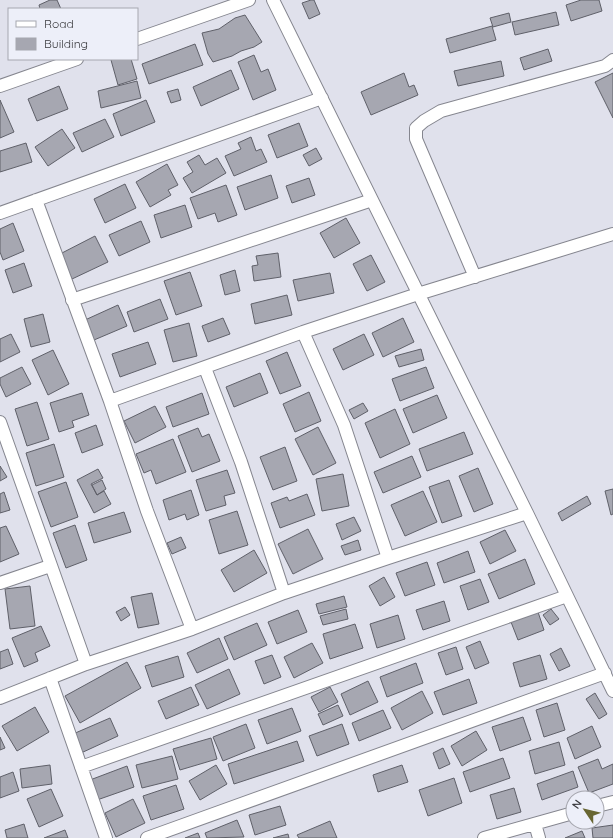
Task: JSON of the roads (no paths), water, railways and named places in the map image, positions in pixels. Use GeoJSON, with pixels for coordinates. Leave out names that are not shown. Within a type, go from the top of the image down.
{"type":"FeatureCollection","features":[{"type":"Feature","properties":{"kind":"street"},"geometry":{"type":"LineString","coordinates":[[138,38],[249,0]]}},
{"type":"Feature","properties":{"kind":"street"},"geometry":{"type":"LineString","coordinates":[[273,0],[527,513],[613,691]]}},
{"type":"Feature","properties":{"kind":"street"},"geometry":{"type":"LineString","coordinates":[[0,86],[75,60]]}},
{"type":"Feature","properties":{"kind":"street"},"geometry":{"type":"LineString","coordinates":[[475,276],[416,139],[416,128],[424,121],[441,111],[605,66],[613,60]]}},
{"type":"Feature","properties":{"kind":"street"},"geometry":{"type":"LineString","coordinates":[[0,213],[322,98]]}},
{"type":"Feature","properties":{"kind":"street"},"geometry":{"type":"LineString","coordinates":[[36,200],[110,401],[147,511],[192,629]]}},
{"type":"Feature","properties":{"kind":"street"},"geometry":{"type":"LineString","coordinates":[[72,300],[372,200]]}},
{"type":"Feature","properties":{"kind":"street"},"geometry":{"type":"LineString","coordinates":[[110,401],[303,332],[418,294],[613,234]]}},
{"type":"Feature","properties":{"kind":"street"},"geometry":{"type":"LineString","coordinates":[[303,332],[344,425],[388,558]]}},
{"type":"Feature","properties":{"kind":"street"},"geometry":{"type":"LineString","coordinates":[[204,368],[241,462],[284,593]]}},
{"type":"Feature","properties":{"kind":"street"},"geometry":{"type":"LineString","coordinates":[[0,422],[86,664]]}},
{"type":"Feature","properties":{"kind":"street"},"geometry":{"type":"LineString","coordinates":[[0,698],[86,664],[192,629],[284,593],[527,513]]}},
{"type":"Feature","properties":{"kind":"street"},"geometry":{"type":"LineString","coordinates":[[0,583],[50,566]]}},
{"type":"Feature","properties":{"kind":"street"},"geometry":{"type":"LineString","coordinates":[[81,767],[567,596]]}},
{"type":"Feature","properties":{"kind":"street"},"geometry":{"type":"LineString","coordinates":[[147,838],[605,673]]}},
{"type":"Feature","properties":{"kind":"street"},"geometry":{"type":"LineString","coordinates":[[50,678],[106,838]]}},
{"type":"Feature","properties":{"kind":"street"},"geometry":{"type":"LineString","coordinates":[[484,838],[565,815]]}},
{"type":"Feature","properties":{"kind":"street"},"geometry":{"type":"LineString","coordinates":[[535,824],[539,838]]}}]}
